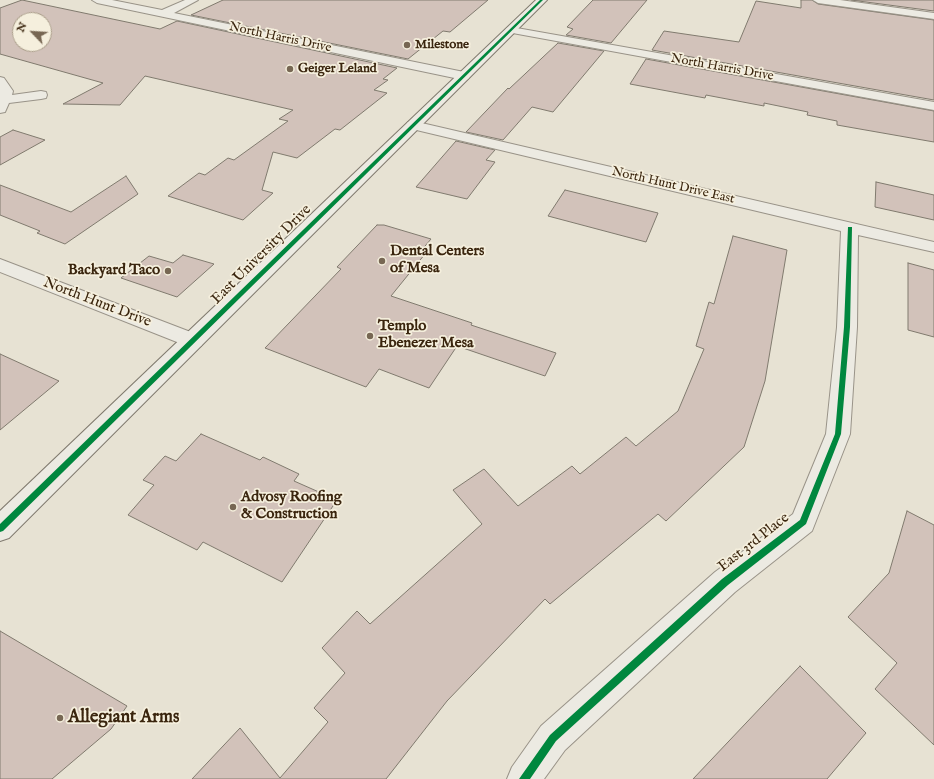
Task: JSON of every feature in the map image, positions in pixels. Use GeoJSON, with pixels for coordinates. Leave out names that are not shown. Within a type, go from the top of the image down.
{"type":"FeatureCollection","features":[{"type":"Feature","properties":{"kind":"street","name":"North Harris Drive"},"geometry":{"type":"LineString","coordinates":[[97,0],[464,76]]}},
{"type":"Feature","properties":{"kind":"street"},"geometry":{"type":"LineString","coordinates":[[163,14],[193,0]]}},
{"type":"Feature","properties":{"kind":"street","name":"East University Drive"},"geometry":{"type":"LineString","coordinates":[[0,529],[542,0]]}},
{"type":"Feature","properties":{"kind":"street"},"geometry":{"type":"LineString","coordinates":[[818,0],[934,16]]}},
{"type":"Feature","properties":{"kind":"street","name":"North Harris Drive"},"geometry":{"type":"LineString","coordinates":[[511,30],[934,106]]}},
{"type":"Feature","properties":{"kind":"street"},"geometry":{"type":"LineString","coordinates":[[0,80],[6,90],[2,104],[41,95]]}},
{"type":"Feature","properties":{"kind":"street","name":"North Hunt Drive East"},"geometry":{"type":"LineString","coordinates":[[413,125],[934,248]]}},
{"type":"Feature","properties":{"kind":"street","name":"East 3rd Place"},"geometry":{"type":"LineString","coordinates":[[524,779],[553,738],[725,582],[803,522],[838,434],[847,327],[850,228]]}},
{"type":"Feature","properties":{"kind":"street","name":"North Hunt Drive"},"geometry":{"type":"LineString","coordinates":[[0,265],[194,341]]}},
{"type":"Feature","properties":{"kind":"building"},"geometry":{"type":"Polygon","coordinates":[[[22,0],[160,29],[177,21],[397,68],[383,79],[388,80],[374,90],[387,93],[340,130],[335,129],[297,158],[273,152],[262,190],[273,193],[243,220],[168,196],[199,173],[205,175],[228,158],[234,160],[288,121],[279,119],[293,110],[145,76],[120,105],[63,104],[103,83],[0,54],[0,8],[22,0]]]}},
{"type":"Feature","properties":{"kind":"building"},"geometry":{"type":"Polygon","coordinates":[[[223,0],[488,0],[450,32],[443,31],[408,59],[191,15],[223,0]]]}},
{"type":"Feature","properties":{"kind":"building"},"geometry":{"type":"Polygon","coordinates":[[[593,0],[647,0],[611,43],[566,35],[573,29],[567,27],[593,0]]]}},
{"type":"Feature","properties":{"kind":"building"},"geometry":{"type":"Polygon","coordinates":[[[801,0],[812,0],[818,4],[934,20],[934,100],[652,50],[664,31],[739,42],[756,1],[801,8],[801,0]]]}},
{"type":"Feature","properties":{"kind":"building"},"geometry":{"type":"Polygon","coordinates":[[[851,0],[934,0],[934,11],[851,0]]]}},
{"type":"Feature","properties":{"kind":"building"},"geometry":{"type":"Polygon","coordinates":[[[558,43],[604,51],[553,112],[532,107],[503,140],[466,132],[508,88],[509,89],[558,43]]]}},
{"type":"Feature","properties":{"kind":"building"},"geometry":{"type":"Polygon","coordinates":[[[646,59],[934,111],[934,142],[837,125],[837,121],[807,115],[808,112],[764,103],[764,106],[706,95],[705,98],[630,84],[646,59]]]}},
{"type":"Feature","properties":{"kind":"building"},"geometry":{"type":"Polygon","coordinates":[[[13,130],[45,140],[0,165],[0,137],[13,130]]]}},
{"type":"Feature","properties":{"kind":"building"},"geometry":{"type":"Polygon","coordinates":[[[456,141],[495,150],[486,160],[495,162],[467,199],[416,187],[456,141]]]}},
{"type":"Feature","properties":{"kind":"building"},"geometry":{"type":"Polygon","coordinates":[[[126,176],[138,194],[65,244],[37,233],[40,231],[0,215],[0,185],[71,212],[126,176]]]}},
{"type":"Feature","properties":{"kind":"building"},"geometry":{"type":"Polygon","coordinates":[[[876,182],[934,195],[934,220],[875,207],[876,182]]]}},
{"type":"Feature","properties":{"kind":"building"},"geometry":{"type":"Polygon","coordinates":[[[565,190],[658,213],[646,242],[548,216],[565,190]]]}},
{"type":"Feature","properties":{"kind":"building","name":"Templo Ebenezer Mesa"},"geometry":{"type":"Polygon","coordinates":[[[377,225],[384,225],[431,239],[420,252],[425,254],[391,296],[472,323],[471,325],[556,353],[545,376],[457,346],[429,388],[379,369],[366,387],[265,348],[341,269],[337,267],[377,225]]]}},
{"type":"Feature","properties":{"kind":"building"},"geometry":{"type":"Polygon","coordinates":[[[733,236],[787,250],[765,381],[744,447],[666,521],[658,514],[550,604],[545,599],[447,701],[386,779],[192,779],[240,728],[280,778],[328,722],[314,708],[345,673],[322,648],[357,611],[370,624],[482,524],[453,490],[484,469],[518,506],[572,466],[580,474],[626,437],[636,446],[678,411],[704,349],[696,346],[709,302],[714,304],[733,236]]]}},
{"type":"Feature","properties":{"kind":"building","name":"Backyard Taco"},"geometry":{"type":"Polygon","coordinates":[[[183,255],[214,264],[177,297],[121,278],[149,256],[173,263],[183,255]]]}},
{"type":"Feature","properties":{"kind":"building"},"geometry":{"type":"Polygon","coordinates":[[[908,263],[934,270],[934,337],[908,330],[908,263]]]}},
{"type":"Feature","properties":{"kind":"building"},"geometry":{"type":"Polygon","coordinates":[[[0,354],[59,381],[0,430],[0,354]]]}},
{"type":"Feature","properties":{"kind":"building","name":"Advosy Roofing & Construction"},"geometry":{"type":"Polygon","coordinates":[[[201,434],[260,460],[263,457],[299,474],[294,481],[337,500],[282,582],[203,542],[197,550],[128,515],[154,485],[143,480],[165,456],[176,461],[201,434]]]}},
{"type":"Feature","properties":{"kind":"building"},"geometry":{"type":"Polygon","coordinates":[[[907,511],[934,525],[934,745],[875,689],[897,663],[848,617],[889,573],[907,511]]]}},
{"type":"Feature","properties":{"kind":"building","name":"Allegiant Arms"},"geometry":{"type":"Polygon","coordinates":[[[0,631],[127,706],[111,729],[52,779],[0,779],[0,631]]]}},
{"type":"Feature","properties":{"kind":"building"},"geometry":{"type":"Polygon","coordinates":[[[800,666],[866,733],[827,779],[693,779],[800,666]]]}},
{"type":"Feature","properties":{"kind":"cycle path"},"geometry":{"type":"LineString","coordinates":[[0,529],[542,0]]}},
{"type":"Feature","properties":{"kind":"cycle path"},"geometry":{"type":"LineString","coordinates":[[524,779],[553,738],[725,582],[803,522],[838,434],[847,327],[850,228]]}},
{"type":"Feature","properties":{"kind":"place","name":"Milestone"},"geometry":{"type":"Point","coordinates":[407,45]}},
{"type":"Feature","properties":{"kind":"place","name":"Geiger Leland"},"geometry":{"type":"Point","coordinates":[290,69]}},
{"type":"Feature","properties":{"kind":"place","name":"Dental Centers of Mesa"},"geometry":{"type":"Point","coordinates":[382,261]}},
{"type":"Feature","properties":{"kind":"place","name":"Backyard Taco"},"geometry":{"type":"Point","coordinates":[168,271]}},
{"type":"Feature","properties":{"kind":"place","name":"Templo Ebenezer Mesa"},"geometry":{"type":"Point","coordinates":[370,336]}},
{"type":"Feature","properties":{"kind":"place","name":"Advosy Roofing & Construction"},"geometry":{"type":"Point","coordinates":[233,507]}},
{"type":"Feature","properties":{"kind":"place","name":"Allegiant Arms"},"geometry":{"type":"Point","coordinates":[60,718]}}]}
